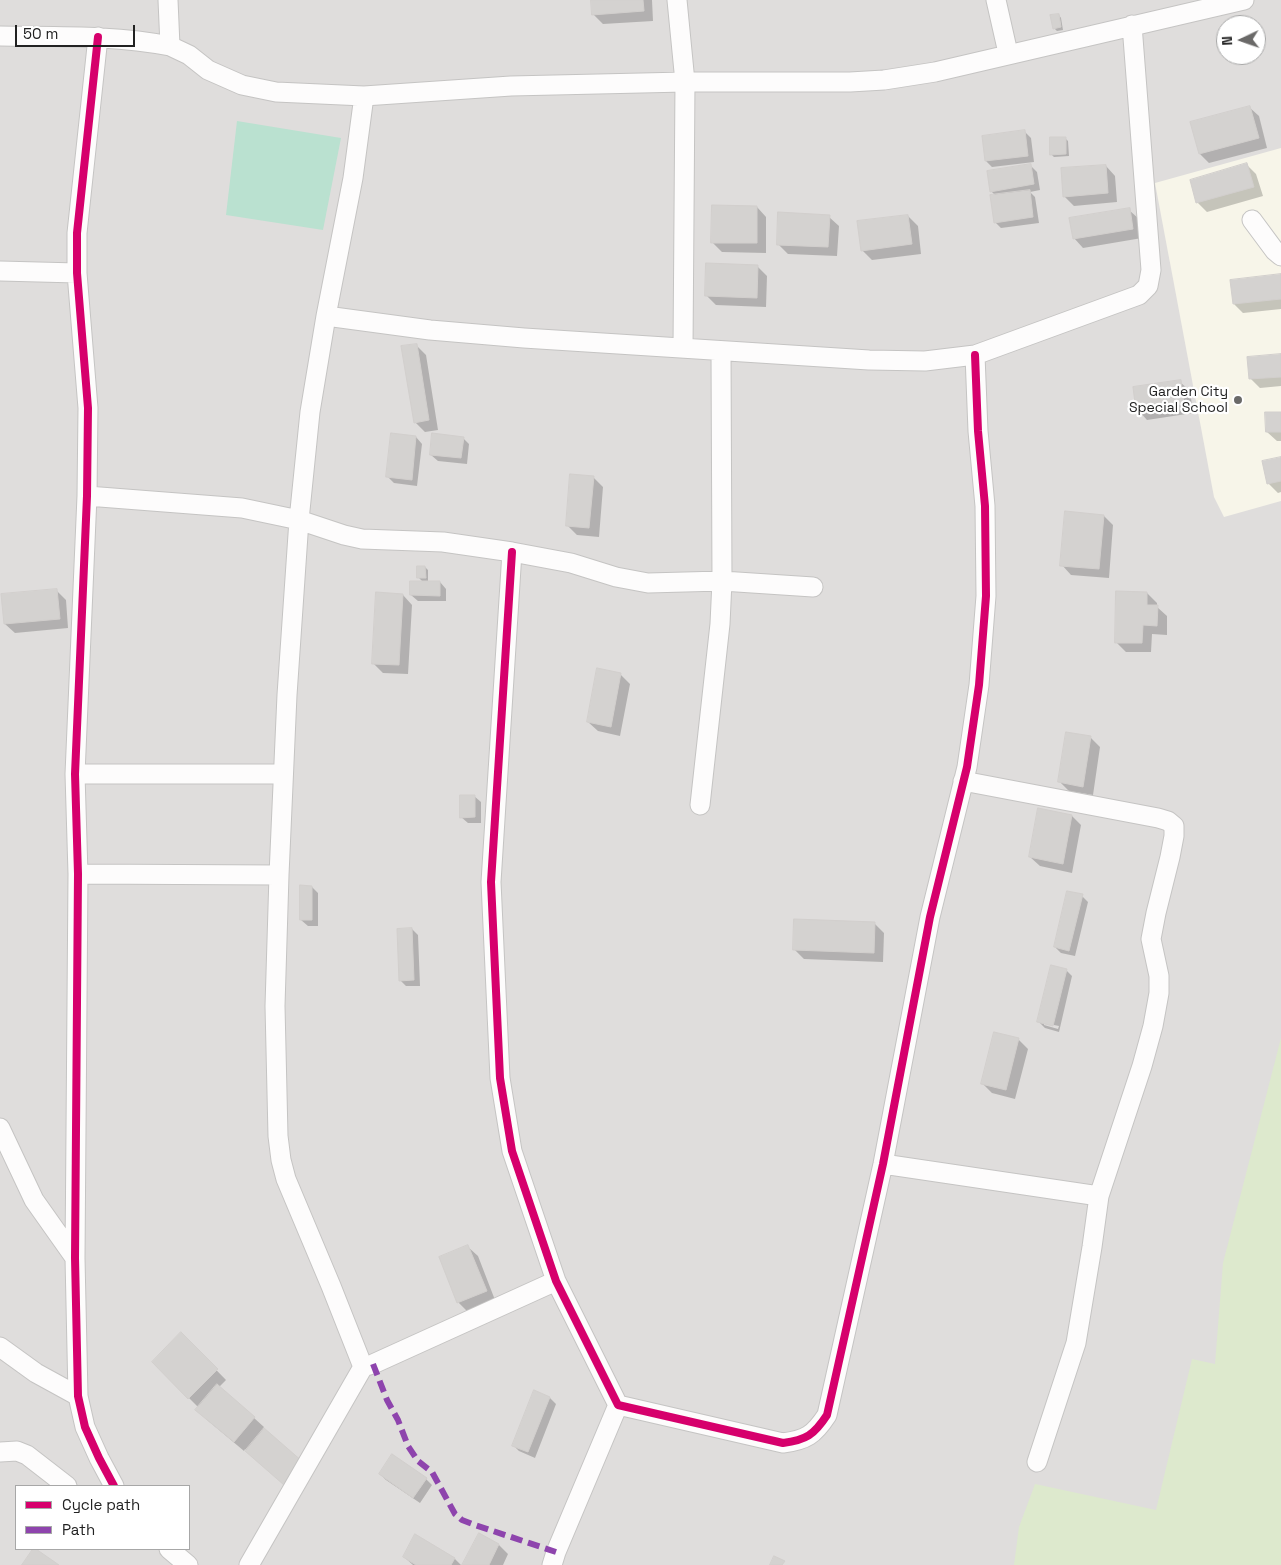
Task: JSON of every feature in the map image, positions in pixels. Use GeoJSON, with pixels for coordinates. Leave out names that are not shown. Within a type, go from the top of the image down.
{"type":"FeatureCollection","features":[{"type":"Feature","properties":{"kind":"street"},"geometry":{"type":"LineString","coordinates":[[168,0],[170,46]]}},
{"type":"Feature","properties":{"kind":"street"},"geometry":{"type":"LineString","coordinates":[[677,0],[685,82],[683,348]]}},
{"type":"Feature","properties":{"kind":"street"},"geometry":{"type":"LineString","coordinates":[[996,0],[1008,53]]}},
{"type":"Feature","properties":{"kind":"street"},"geometry":{"type":"LineString","coordinates":[[0,36],[98,37],[140,40],[170,46],[189,55],[208,70],[242,85],[276,92],[364,96],[511,86],[884,80],[935,72],[1008,53],[1244,0]]}},
{"type":"Feature","properties":{"kind":"street"},"geometry":{"type":"LineString","coordinates":[[326,316],[449,332],[869,360],[925,361],[975,354],[1138,295],[1148,286],[1151,270],[1132,25]]}},
{"type":"Feature","properties":{"kind":"street"},"geometry":{"type":"LineString","coordinates":[[98,37],[77,233],[77,273],[88,408],[87,496],[75,774],[78,874],[75,1258],[78,1396],[85,1427],[113,1485]]}},
{"type":"Feature","properties":{"kind":"street"},"geometry":{"type":"LineString","coordinates":[[363,1368],[286,1179],[281,1160],[278,1136],[275,1006],[278,875],[286,695],[299,520],[310,412],[326,316],[353,178],[364,96]]}},
{"type":"Feature","properties":{"kind":"street"},"geometry":{"type":"LineString","coordinates":[[1252,220],[1275,251],[1281,256]]}},
{"type":"Feature","properties":{"kind":"street"},"geometry":{"type":"LineString","coordinates":[[0,271],[77,273]]}},
{"type":"Feature","properties":{"kind":"street"},"geometry":{"type":"LineString","coordinates":[[700,805],[714,694],[722,581],[721,351]]}},
{"type":"Feature","properties":{"kind":"street"},"geometry":{"type":"LineString","coordinates":[[618,1405],[783,1443],[807,1438],[819,1428],[827,1415],[882,1164],[930,917],[963,781],[979,685],[986,596],[984,506],[978,431],[975,354]]}},
{"type":"Feature","properties":{"kind":"street"},"geometry":{"type":"LineString","coordinates":[[87,496],[242,508],[299,520],[362,539],[443,542],[512,552],[571,563],[616,578],[648,583],[722,581],[813,587]]}},
{"type":"Feature","properties":{"kind":"street"},"geometry":{"type":"LineString","coordinates":[[512,552],[491,882],[500,1078],[512,1151],[556,1281],[618,1405],[552,1565]]}},
{"type":"Feature","properties":{"kind":"street"},"geometry":{"type":"LineString","coordinates":[[75,774],[283,774]]}},
{"type":"Feature","properties":{"kind":"street"},"geometry":{"type":"LineString","coordinates":[[963,781],[1158,818],[1168,821],[1174,826],[1170,857],[1151,939],[1159,976],[1159,993],[1154,1018],[1142,1066],[1099,1196],[1076,1343],[1037,1462]]}},
{"type":"Feature","properties":{"kind":"street"},"geometry":{"type":"LineString","coordinates":[[78,874],[278,875]]}},
{"type":"Feature","properties":{"kind":"street"},"geometry":{"type":"LineString","coordinates":[[0,1128],[34,1200],[75,1258]]}},
{"type":"Feature","properties":{"kind":"street"},"geometry":{"type":"LineString","coordinates":[[882,1164],[1099,1196]]}},
{"type":"Feature","properties":{"kind":"street"},"geometry":{"type":"LineString","coordinates":[[249,1565],[363,1368],[556,1281]]}},
{"type":"Feature","properties":{"kind":"street"},"geometry":{"type":"LineString","coordinates":[[0,1347],[36,1373],[78,1396]]}},
{"type":"Feature","properties":{"kind":"street"},"geometry":{"type":"LineString","coordinates":[[0,1452],[17,1451],[27,1455],[66,1485]]}},
{"type":"Feature","properties":{"kind":"street"},"geometry":{"type":"LineString","coordinates":[[170,1550],[188,1565]]}},
{"type":"Feature","properties":{"kind":"shaded area"},"geometry":{"type":"Polygon","coordinates":[[[0,0],[1281,0],[1281,1565],[0,1565],[0,0]]]}},
{"type":"Feature","properties":{"kind":"shaded area","name":"Garden City Special School"},"geometry":{"type":"Polygon","coordinates":[[[1281,148],[1281,501],[1224,517],[1214,497],[1155,183],[1281,148]]]}},
{"type":"Feature","properties":{"kind":"green space"},"geometry":{"type":"Polygon","coordinates":[[[237,121],[341,138],[323,230],[226,215],[237,121]]]}},
{"type":"Feature","properties":{"kind":"green space"},"geometry":{"type":"Polygon","coordinates":[[[1281,1038],[1281,1565],[1014,1565],[1019,1527],[1035,1484],[1156,1510],[1192,1359],[1215,1364],[1223,1263],[1281,1038]]]}},
{"type":"Feature","properties":{"kind":"building"},"geometry":{"type":"Polygon","coordinates":[[[591,0],[643,0],[644,11],[592,15],[591,0]]]}},
{"type":"Feature","properties":{"kind":"building"},"geometry":{"type":"Polygon","coordinates":[[[1059,14],[1061,27],[1053,29],[1050,15],[1059,14]]]}},
{"type":"Feature","properties":{"kind":"building"},"geometry":{"type":"Polygon","coordinates":[[[1250,106],[1259,138],[1199,154],[1190,122],[1250,106]]]}},
{"type":"Feature","properties":{"kind":"building"},"geometry":{"type":"Polygon","coordinates":[[[1025,130],[1028,156],[985,161],[982,136],[1025,130]]]}},
{"type":"Feature","properties":{"kind":"building"},"geometry":{"type":"Polygon","coordinates":[[[1050,137],[1066,137],[1066,154],[1050,155],[1050,137]]]}},
{"type":"Feature","properties":{"kind":"building"},"geometry":{"type":"Polygon","coordinates":[[[1247,163],[1254,187],[1196,203],[1190,180],[1247,163]]]}},
{"type":"Feature","properties":{"kind":"building"},"geometry":{"type":"Polygon","coordinates":[[[1031,164],[1034,184],[990,192],[987,171],[1031,164]]]}},
{"type":"Feature","properties":{"kind":"building"},"geometry":{"type":"Polygon","coordinates":[[[1106,165],[1108,193],[1063,197],[1061,168],[1106,165]]]}},
{"type":"Feature","properties":{"kind":"building"},"geometry":{"type":"Polygon","coordinates":[[[1030,190],[1033,217],[994,223],[990,195],[1030,190]]]}},
{"type":"Feature","properties":{"kind":"building"},"geometry":{"type":"Polygon","coordinates":[[[712,205],[757,206],[757,243],[711,243],[712,205]]]}},
{"type":"Feature","properties":{"kind":"building"},"geometry":{"type":"Polygon","coordinates":[[[1130,208],[1133,229],[1073,239],[1069,218],[1130,208]]]}},
{"type":"Feature","properties":{"kind":"building"},"geometry":{"type":"Polygon","coordinates":[[[778,212],[830,215],[828,247],[777,245],[778,212]]]}},
{"type":"Feature","properties":{"kind":"building"},"geometry":{"type":"Polygon","coordinates":[[[908,215],[912,244],[861,251],[857,221],[908,215]]]}},
{"type":"Feature","properties":{"kind":"building"},"geometry":{"type":"Polygon","coordinates":[[[706,263],[758,265],[757,298],[705,296],[706,263]]]}},
{"type":"Feature","properties":{"kind":"building"},"geometry":{"type":"Polygon","coordinates":[[[1281,274],[1281,299],[1233,304],[1230,280],[1281,274]]]}},
{"type":"Feature","properties":{"kind":"building"},"geometry":{"type":"Polygon","coordinates":[[[417,344],[429,420],[414,423],[401,346],[417,344]]]}},
{"type":"Feature","properties":{"kind":"building"},"geometry":{"type":"Polygon","coordinates":[[[1281,354],[1281,377],[1249,379],[1247,357],[1281,354]]]}},
{"type":"Feature","properties":{"kind":"building"},"geometry":{"type":"Polygon","coordinates":[[[1181,380],[1184,404],[1136,411],[1133,387],[1181,380]]]}},
{"type":"Feature","properties":{"kind":"building"},"geometry":{"type":"Polygon","coordinates":[[[1265,412],[1281,412],[1281,432],[1266,432],[1265,412]]]}},
{"type":"Feature","properties":{"kind":"building"},"geometry":{"type":"Polygon","coordinates":[[[391,433],[416,436],[412,480],[386,477],[391,433]]]}},
{"type":"Feature","properties":{"kind":"building"},"geometry":{"type":"Polygon","coordinates":[[[432,433],[464,437],[461,458],[430,455],[432,433]]]}},
{"type":"Feature","properties":{"kind":"building"},"geometry":{"type":"Polygon","coordinates":[[[1281,457],[1281,481],[1267,484],[1262,461],[1281,457]]]}},
{"type":"Feature","properties":{"kind":"building"},"geometry":{"type":"Polygon","coordinates":[[[570,474],[594,476],[589,528],[566,526],[570,474]]]}},
{"type":"Feature","properties":{"kind":"building"},"geometry":{"type":"Polygon","coordinates":[[[1065,511],[1104,515],[1099,569],[1060,566],[1065,511]]]}},
{"type":"Feature","properties":{"kind":"building"},"geometry":{"type":"Polygon","coordinates":[[[417,566],[425,566],[426,578],[417,578],[417,566]]]}},
{"type":"Feature","properties":{"kind":"building"},"geometry":{"type":"Polygon","coordinates":[[[410,581],[440,581],[440,596],[410,595],[410,581]]]}},
{"type":"Feature","properties":{"kind":"building"},"geometry":{"type":"Polygon","coordinates":[[[57,589],[60,619],[4,624],[1,594],[57,589]]]}},
{"type":"Feature","properties":{"kind":"building"},"geometry":{"type":"Polygon","coordinates":[[[1116,591],[1147,592],[1147,605],[1158,605],[1157,626],[1143,625],[1142,643],[1115,643],[1116,591]]]}},
{"type":"Feature","properties":{"kind":"building"},"geometry":{"type":"Polygon","coordinates":[[[376,592],[403,594],[399,665],[372,664],[376,592]]]}},
{"type":"Feature","properties":{"kind":"building"},"geometry":{"type":"Polygon","coordinates":[[[597,668],[621,673],[611,727],[587,722],[597,668]]]}},
{"type":"Feature","properties":{"kind":"building"},"geometry":{"type":"Polygon","coordinates":[[[1066,732],[1091,736],[1083,787],[1058,782],[1066,732]]]}},
{"type":"Feature","properties":{"kind":"building"},"geometry":{"type":"Polygon","coordinates":[[[460,795],[475,795],[475,817],[460,818],[460,795]]]}},
{"type":"Feature","properties":{"kind":"building"},"geometry":{"type":"Polygon","coordinates":[[[1038,808],[1072,815],[1063,864],[1029,857],[1038,808]]]}},
{"type":"Feature","properties":{"kind":"building"},"geometry":{"type":"Polygon","coordinates":[[[300,885],[312,886],[312,920],[300,920],[300,885]]]}},
{"type":"Feature","properties":{"kind":"building"},"geometry":{"type":"Polygon","coordinates":[[[1067,891],[1083,894],[1069,951],[1054,947],[1067,891]]]}},
{"type":"Feature","properties":{"kind":"building"},"geometry":{"type":"Polygon","coordinates":[[[794,919],[875,922],[874,953],[793,950],[794,919]]]}},
{"type":"Feature","properties":{"kind":"building"},"geometry":{"type":"Polygon","coordinates":[[[412,928],[414,980],[399,981],[397,929],[412,928]]]}},
{"type":"Feature","properties":{"kind":"building"},"geometry":{"type":"Polygon","coordinates":[[[1051,965],[1067,969],[1053,1026],[1037,1022],[1051,965]]]}},
{"type":"Feature","properties":{"kind":"building"},"geometry":{"type":"Polygon","coordinates":[[[994,1032],[1019,1038],[1006,1090],[981,1084],[994,1032]]]}},
{"type":"Feature","properties":{"kind":"building"},"geometry":{"type":"Polygon","coordinates":[[[468,1245],[487,1291],[457,1303],[439,1257],[468,1245]]]}},
{"type":"Feature","properties":{"kind":"building"},"geometry":{"type":"Polygon","coordinates":[[[181,1332],[218,1369],[188,1399],[152,1362],[181,1332]]]}},
{"type":"Feature","properties":{"kind":"building"},"geometry":{"type":"Polygon","coordinates":[[[217,1384],[255,1417],[234,1442],[195,1410],[217,1384]]]}},
{"type":"Feature","properties":{"kind":"building"},"geometry":{"type":"Polygon","coordinates":[[[534,1390],[550,1397],[528,1452],[512,1446],[534,1390]]]}},
{"type":"Feature","properties":{"kind":"building"},"geometry":{"type":"Polygon","coordinates":[[[264,1428],[303,1462],[284,1485],[245,1451],[264,1428]]]}},
{"type":"Feature","properties":{"kind":"building"},"geometry":{"type":"Polygon","coordinates":[[[392,1454],[427,1478],[413,1498],[379,1474],[392,1454]]]}},
{"type":"Feature","properties":{"kind":"building"},"geometry":{"type":"Polygon","coordinates":[[[479,1533],[499,1544],[489,1565],[462,1565],[479,1533]]]}},
{"type":"Feature","properties":{"kind":"building"},"geometry":{"type":"Polygon","coordinates":[[[415,1534],[455,1558],[451,1565],[416,1565],[403,1557],[415,1534]]]}},
{"type":"Feature","properties":{"kind":"building"},"geometry":{"type":"Polygon","coordinates":[[[32,1550],[37,1550],[59,1565],[22,1565],[32,1550]]]}},
{"type":"Feature","properties":{"kind":"building"},"geometry":{"type":"Polygon","coordinates":[[[774,1556],[785,1561],[782,1565],[770,1565],[774,1556]]]}},
{"type":"Feature","properties":{"kind":"marked path"},"geometry":{"type":"LineString","coordinates":[[373,1364],[408,1446],[418,1461],[432,1472],[455,1514],[462,1520],[475,1525],[556,1552]]}},
{"type":"Feature","properties":{"kind":"cycle path"},"geometry":{"type":"LineString","coordinates":[[98,37],[77,233],[77,273],[88,408],[87,496],[75,774],[78,874],[75,1258],[78,1396],[85,1427],[113,1485]]}},
{"type":"Feature","properties":{"kind":"cycle path"},"geometry":{"type":"LineString","coordinates":[[512,552],[491,882],[500,1078],[512,1151],[556,1281],[618,1405],[783,1443],[798,1440],[813,1432],[827,1415],[883,1164],[930,917],[967,767],[979,685],[986,596],[985,506],[978,431],[975,355]]}},
{"type":"Feature","properties":{"kind":"place","name":"Garden City Special School"},"geometry":{"type":"Point","coordinates":[1238,400]}}]}
